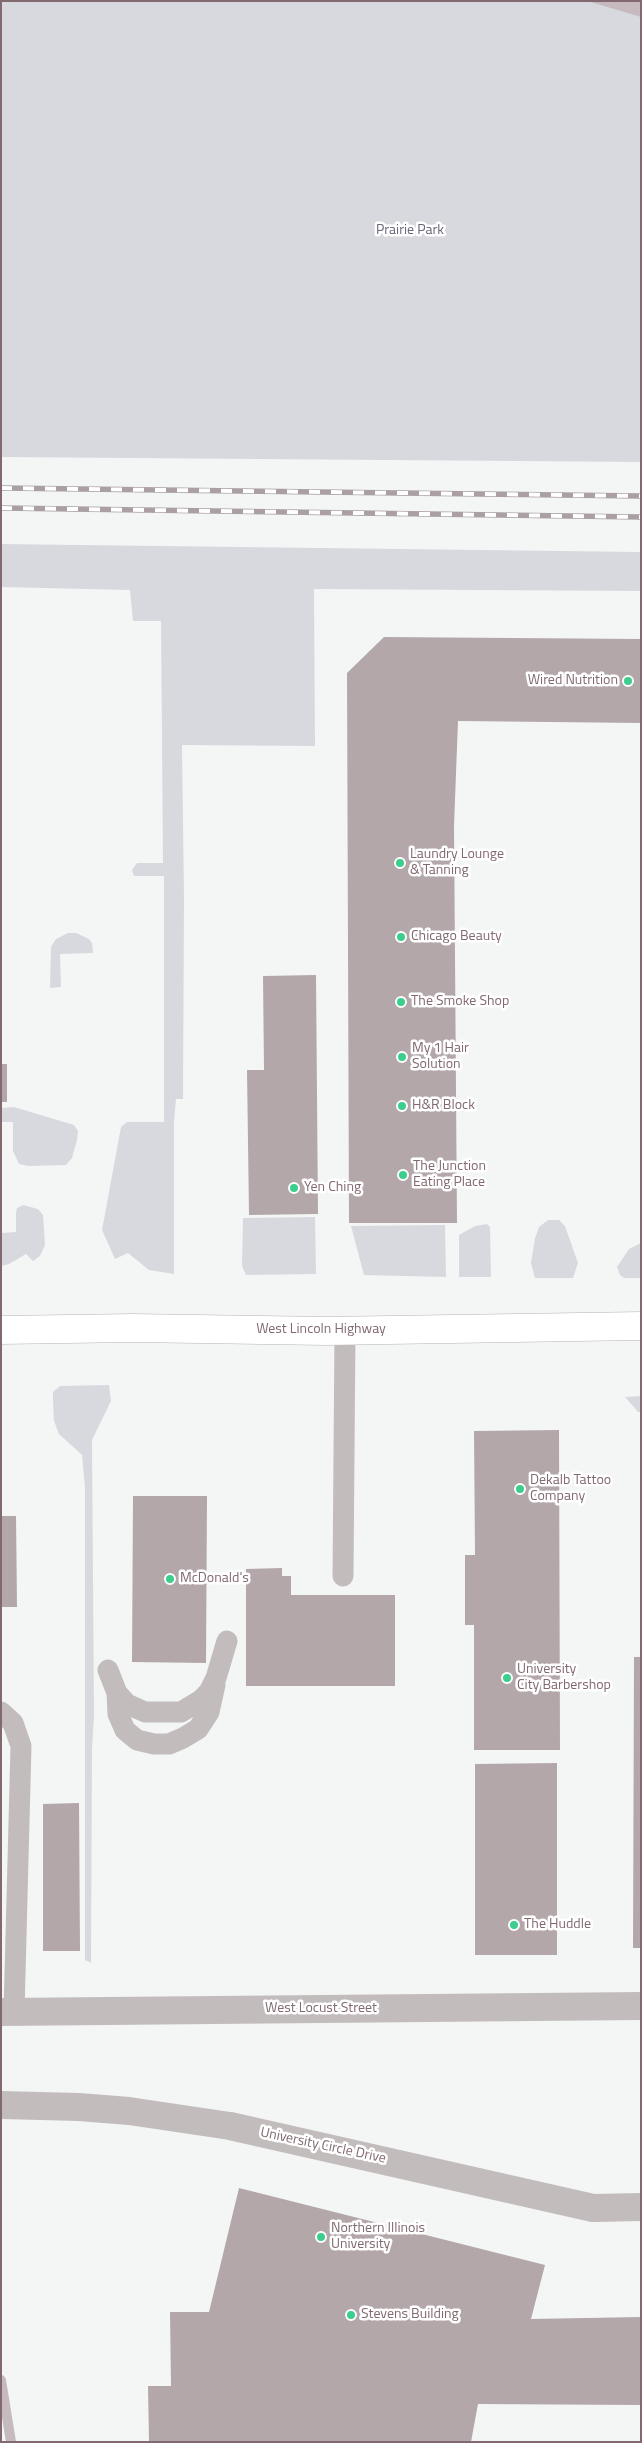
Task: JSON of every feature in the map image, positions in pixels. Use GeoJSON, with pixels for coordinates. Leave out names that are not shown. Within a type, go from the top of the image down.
{"type":"FeatureCollection","features":[{"type":"Feature","properties":{"kind":"main road","name":"West Lincoln Highway"},"geometry":{"type":"LineString","coordinates":[[1,1330],[134,1328],[510,1330],[641,1326]]}},
{"type":"Feature","properties":{"kind":"street","name":"West Locust Street"},"geometry":{"type":"LineString","coordinates":[[8,2012],[641,2006]]}},
{"type":"Feature","properties":{"kind":"street","name":"University Circle Drive"},"geometry":{"type":"LineString","coordinates":[[1,2105],[79,2106],[129,2111],[230,2126],[593,2208],[641,2207]]}},
{"type":"Feature","properties":{"kind":"lane"},"geometry":{"type":"LineString","coordinates":[[343,1576],[345,1330]]}},
{"type":"Feature","properties":{"kind":"lane"},"geometry":{"type":"LineString","coordinates":[[108,1670],[117,1693],[118,1714],[125,1730],[137,1740],[154,1744],[168,1744],[198,1729],[209,1712],[227,1640]]}},
{"type":"Feature","properties":{"kind":"lane"},"geometry":{"type":"LineString","coordinates":[[117,1693],[127,1704],[145,1712],[181,1712],[209,1692],[216,1678]]}},
{"type":"Feature","properties":{"kind":"lane"},"geometry":{"type":"LineString","coordinates":[[1,1712],[13,1723],[20,1746],[8,2012]]}},
{"type":"Feature","properties":{"kind":"green space","name":"Prairie Park"},"geometry":{"type":"Polygon","coordinates":[[[1,1],[641,1],[641,462],[1,457],[1,1]]]}},
{"type":"Feature","properties":{"kind":"green space"},"geometry":{"type":"Polygon","coordinates":[[[1,544],[641,552],[641,591],[314,589],[315,746],[182,745],[184,899],[183,1099],[176,1099],[174,1122],[174,1274],[149,1270],[128,1253],[115,1259],[102,1230],[121,1127],[127,1122],[164,1122],[164,876],[134,876],[132,870],[137,863],[163,863],[161,621],[133,621],[130,590],[1,587],[1,544]]]}},
{"type":"Feature","properties":{"kind":"green space"},"geometry":{"type":"Polygon","coordinates":[[[68,933],[76,933],[89,939],[92,943],[93,953],[60,954],[61,987],[50,988],[51,947],[56,939],[68,933]]]}},
{"type":"Feature","properties":{"kind":"green space"},"geometry":{"type":"Polygon","coordinates":[[[14,1107],[74,1125],[78,1131],[77,1140],[72,1158],[66,1165],[29,1166],[19,1164],[13,1151],[13,1122],[1,1122],[1,1108],[14,1107]]]}},
{"type":"Feature","properties":{"kind":"green space"},"geometry":{"type":"Polygon","coordinates":[[[23,1205],[38,1209],[43,1215],[45,1245],[40,1256],[33,1261],[26,1254],[9,1264],[1,1266],[1,1233],[16,1232],[17,1208],[23,1205]]]}},
{"type":"Feature","properties":{"kind":"green space"},"geometry":{"type":"Polygon","coordinates":[[[315,1217],[316,1274],[246,1275],[242,1266],[243,1218],[315,1217]]]}},
{"type":"Feature","properties":{"kind":"green space"},"geometry":{"type":"Polygon","coordinates":[[[548,1220],[559,1220],[565,1226],[578,1263],[573,1278],[535,1278],[531,1263],[535,1238],[539,1227],[548,1220]]]}},
{"type":"Feature","properties":{"kind":"green space"},"geometry":{"type":"Polygon","coordinates":[[[487,1224],[490,1227],[491,1277],[459,1277],[459,1235],[475,1226],[487,1224]]]}},
{"type":"Feature","properties":{"kind":"green space"},"geometry":{"type":"Polygon","coordinates":[[[445,1225],[446,1277],[364,1275],[351,1226],[445,1225]]]}},
{"type":"Feature","properties":{"kind":"green space"},"geometry":{"type":"Polygon","coordinates":[[[641,1243],[641,1278],[624,1278],[620,1275],[617,1267],[629,1249],[641,1243]]]}},
{"type":"Feature","properties":{"kind":"green space"},"geometry":{"type":"Polygon","coordinates":[[[109,1385],[111,1401],[92,1440],[94,1715],[92,1750],[91,1963],[85,1960],[85,1488],[82,1455],[59,1434],[54,1421],[53,1392],[60,1386],[109,1385]]]}},
{"type":"Feature","properties":{"kind":"green space"},"geometry":{"type":"Polygon","coordinates":[[[641,1396],[641,1412],[638,1412],[625,1397],[641,1396]]]}},
{"type":"Feature","properties":{"kind":"shaded area"},"geometry":{"type":"Polygon","coordinates":[[[587,1],[641,1],[641,17],[587,1]]]}},
{"type":"Feature","properties":{"kind":"building"},"geometry":{"type":"Polygon","coordinates":[[[384,637],[641,639],[641,723],[458,721],[454,826],[457,1223],[349,1223],[347,673],[384,637]]]}},
{"type":"Feature","properties":{"kind":"building"},"geometry":{"type":"Polygon","coordinates":[[[316,975],[318,1214],[249,1215],[247,1070],[264,1070],[263,976],[316,975]]]}},
{"type":"Feature","properties":{"kind":"building"},"geometry":{"type":"Polygon","coordinates":[[[1,1064],[7,1064],[7,1102],[1,1102],[1,1064]]]}},
{"type":"Feature","properties":{"kind":"building"},"geometry":{"type":"Polygon","coordinates":[[[559,1430],[560,1750],[474,1750],[474,1625],[465,1625],[465,1555],[475,1555],[474,1431],[559,1430]]]}},
{"type":"Feature","properties":{"kind":"building","name":"McDonald's"},"geometry":{"type":"Polygon","coordinates":[[[133,1496],[207,1496],[206,1663],[132,1662],[133,1496]]]}},
{"type":"Feature","properties":{"kind":"building"},"geometry":{"type":"Polygon","coordinates":[[[1,1516],[16,1516],[17,1607],[1,1607],[1,1516]]]}},
{"type":"Feature","properties":{"kind":"building"},"geometry":{"type":"Polygon","coordinates":[[[282,1568],[282,1576],[291,1576],[291,1595],[395,1595],[395,1686],[246,1686],[246,1569],[282,1568]]]}},
{"type":"Feature","properties":{"kind":"building"},"geometry":{"type":"Polygon","coordinates":[[[634,1657],[641,1657],[641,1948],[633,1948],[634,1657]]]}},
{"type":"Feature","properties":{"kind":"building"},"geometry":{"type":"Polygon","coordinates":[[[557,1763],[557,1955],[475,1955],[475,1764],[557,1763]]]}},
{"type":"Feature","properties":{"kind":"building"},"geometry":{"type":"Polygon","coordinates":[[[79,1803],[80,1951],[43,1951],[43,1804],[79,1803]]]}},
{"type":"Feature","properties":{"kind":"building","name":"Stevens Building"},"geometry":{"type":"Polygon","coordinates":[[[239,2188],[545,2265],[531,2319],[641,2317],[641,2405],[478,2404],[471,2442],[149,2442],[148,2386],[171,2386],[170,2312],[209,2312],[239,2188]]]}},
{"type":"Feature","properties":{"kind":"waterway"},"geometry":{"type":"LineString","coordinates":[[1,2380],[11,2442]]}},
{"type":"Feature","properties":{"kind":"railway"},"geometry":{"type":"LineString","coordinates":[[1,488],[641,496]]}},
{"type":"Feature","properties":{"kind":"railway"},"geometry":{"type":"LineString","coordinates":[[1,508],[641,517]]}},
{"type":"Feature","properties":{"kind":"place","name":"Wired Nutrition"},"geometry":{"type":"Point","coordinates":[628,681]}},
{"type":"Feature","properties":{"kind":"place","name":"Laundry Lounge & Tanning"},"geometry":{"type":"Point","coordinates":[400,863]}},
{"type":"Feature","properties":{"kind":"place","name":"Chicago Beauty"},"geometry":{"type":"Point","coordinates":[401,937]}},
{"type":"Feature","properties":{"kind":"place","name":"The Smoke Shop"},"geometry":{"type":"Point","coordinates":[401,1002]}},
{"type":"Feature","properties":{"kind":"place","name":"My 1 Hair Solution"},"geometry":{"type":"Point","coordinates":[402,1057]}},
{"type":"Feature","properties":{"kind":"place","name":"H&R Block"},"geometry":{"type":"Point","coordinates":[402,1106]}},
{"type":"Feature","properties":{"kind":"place","name":"The Junction Eating Place"},"geometry":{"type":"Point","coordinates":[403,1175]}},
{"type":"Feature","properties":{"kind":"place","name":"Yen Ching"},"geometry":{"type":"Point","coordinates":[294,1188]}},
{"type":"Feature","properties":{"kind":"place","name":"Dekalb Tattoo Company"},"geometry":{"type":"Point","coordinates":[520,1489]}},
{"type":"Feature","properties":{"kind":"place","name":"McDonald's"},"geometry":{"type":"Point","coordinates":[170,1579]}},
{"type":"Feature","properties":{"kind":"place","name":"University City Barbershop"},"geometry":{"type":"Point","coordinates":[507,1678]}},
{"type":"Feature","properties":{"kind":"place","name":"The Huddle"},"geometry":{"type":"Point","coordinates":[514,1925]}},
{"type":"Feature","properties":{"kind":"place","name":"Northern Illinois University"},"geometry":{"type":"Point","coordinates":[321,2237]}},
{"type":"Feature","properties":{"kind":"place","name":"Stevens Building"},"geometry":{"type":"Point","coordinates":[351,2315]}}]}
